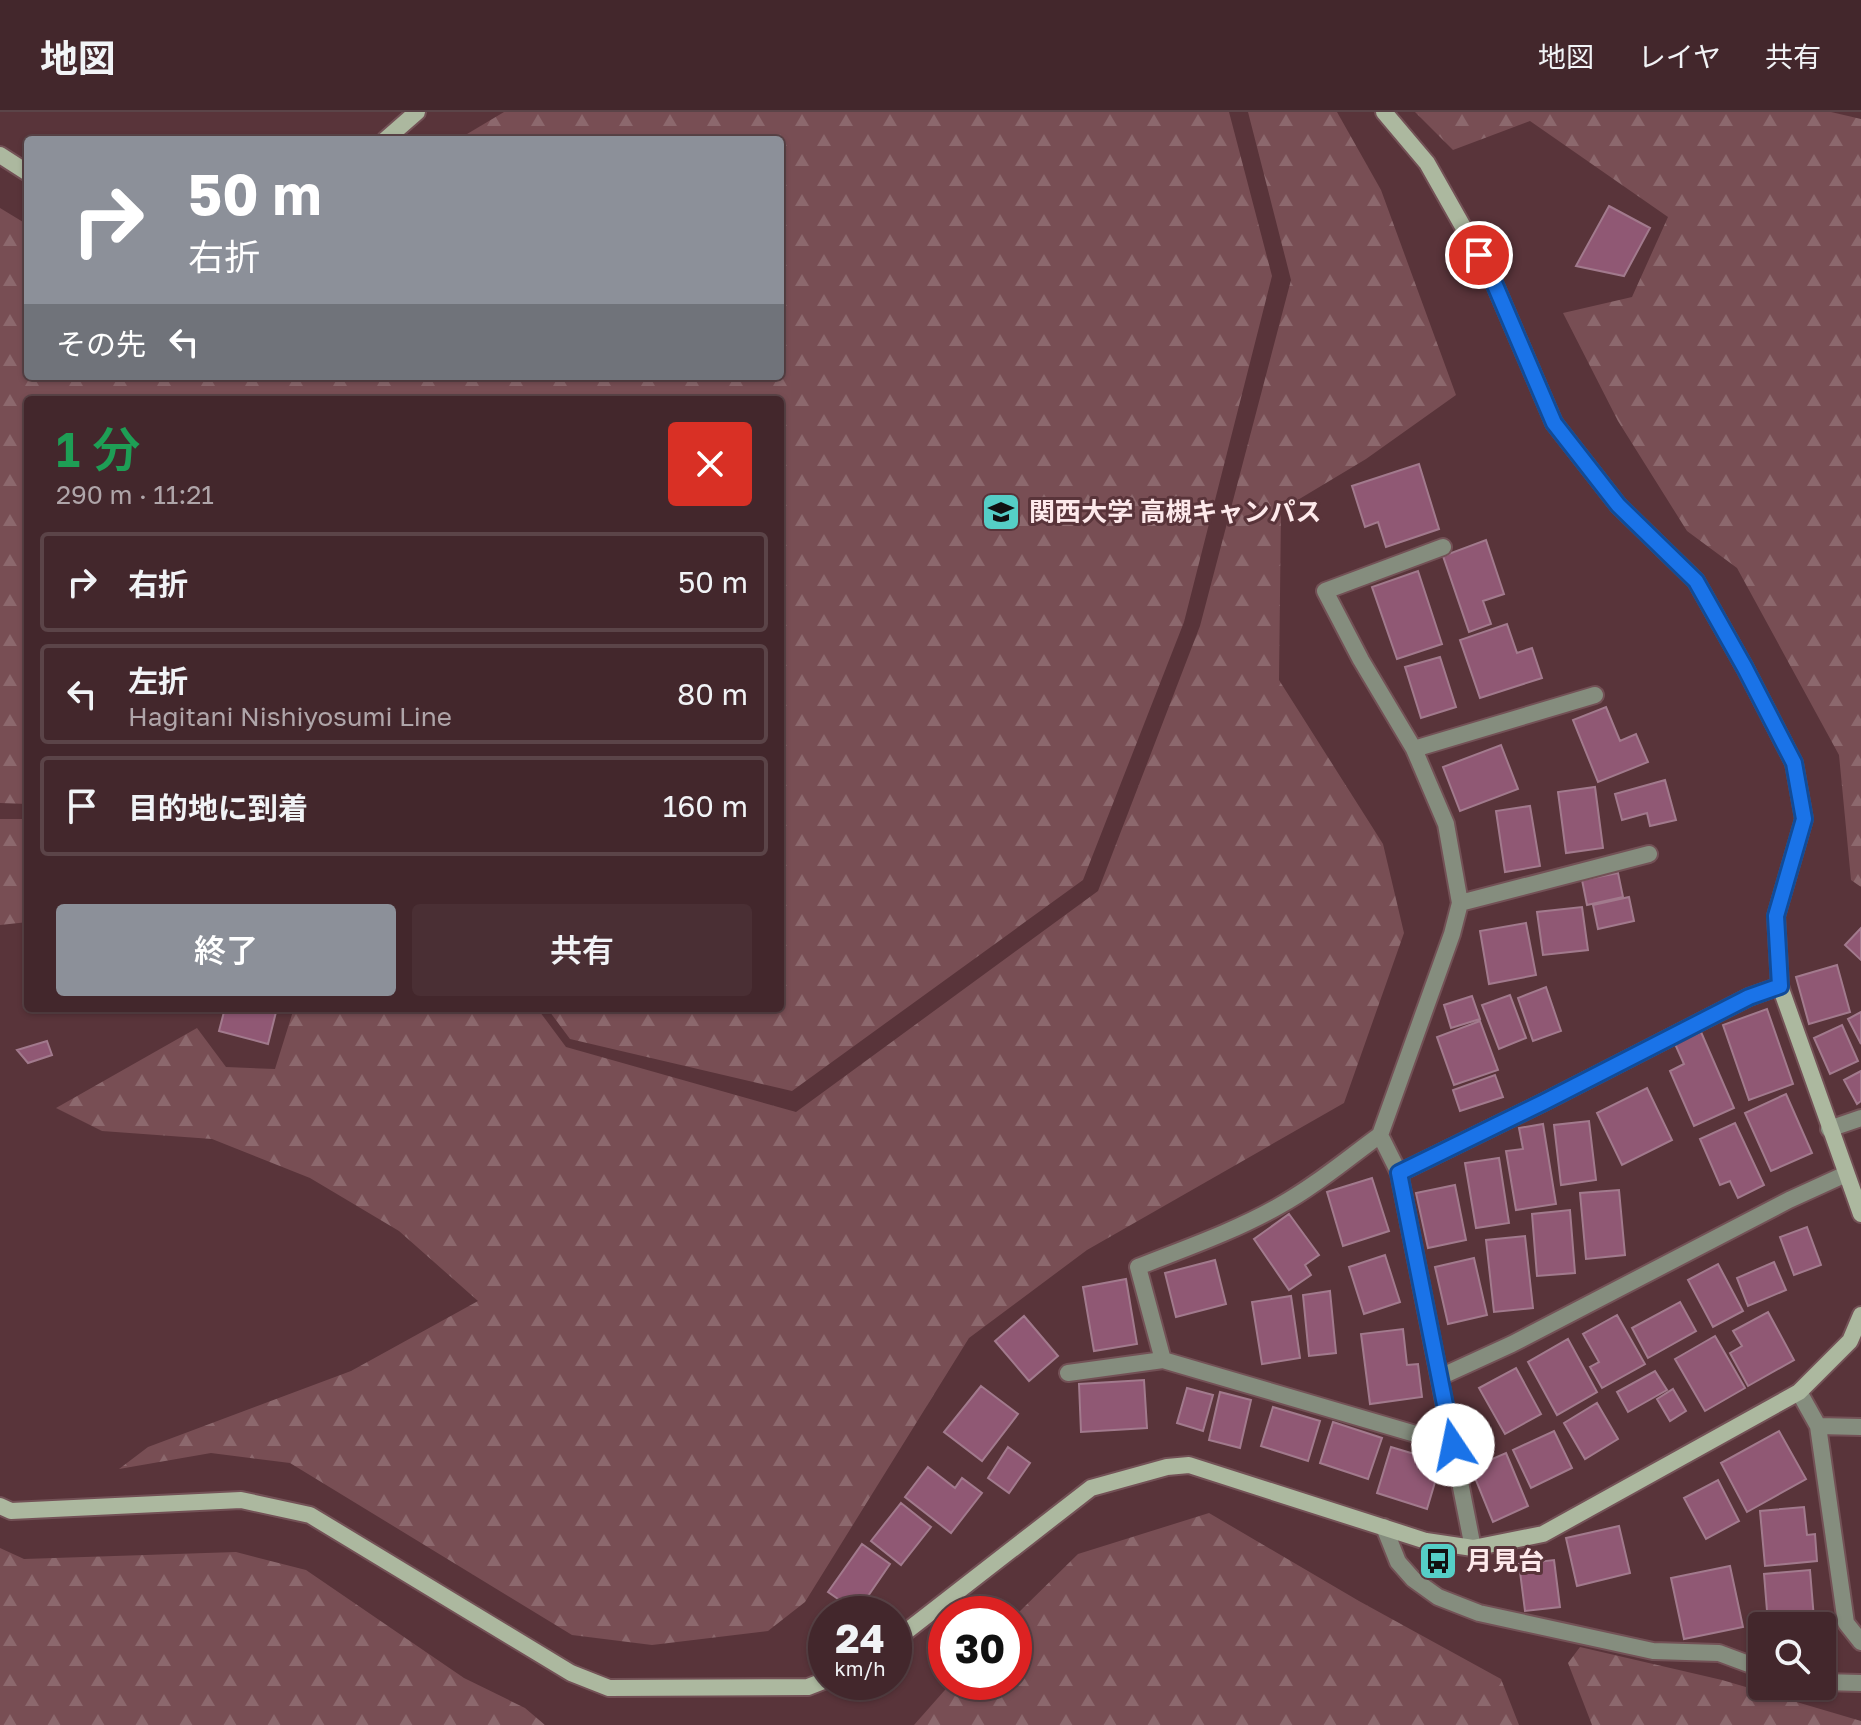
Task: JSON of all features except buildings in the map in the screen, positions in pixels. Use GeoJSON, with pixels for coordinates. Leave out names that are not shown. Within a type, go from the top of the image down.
{"type":"FeatureCollection","features":[{"type":"Feature","properties":{"kind":"main road"},"geometry":{"type":"LineString","coordinates":[[390,136],[417,112]]}},
{"type":"Feature","properties":{"kind":"main road"},"geometry":{"type":"LineString","coordinates":[[1384,112],[1427,163],[1492,278],[1554,423],[1618,505],[1696,581],[1794,763],[1804,819],[1776,916],[1780,986],[1861,1214]]}},
{"type":"Feature","properties":{"kind":"main road"},"geometry":{"type":"LineString","coordinates":[[0,155],[24,170]]}},
{"type":"Feature","properties":{"kind":"main road"},"geometry":{"type":"LineString","coordinates":[[912,1627],[1091,1488],[1167,1467],[1189,1465],[1426,1541],[1473,1548],[1543,1534],[1799,1392],[1850,1341],[1861,1315]]}},
{"type":"Feature","properties":{"kind":"main road"},"geometry":{"type":"LineString","coordinates":[[0,1506],[11,1511],[241,1500],[310,1515],[571,1673],[609,1688],[808,1687]]}},
{"type":"Feature","properties":{"kind":"street"},"geometry":{"type":"LineString","coordinates":[[1163,1360],[1138,1267],[1218,1236],[1280,1206],[1380,1135],[1452,934],[1460,903],[1446,824],[1414,749],[1346,634],[1325,591],[1443,547]]}},
{"type":"Feature","properties":{"kind":"street"},"geometry":{"type":"LineString","coordinates":[[1414,749],[1595,695]]}},
{"type":"Feature","properties":{"kind":"street"},"geometry":{"type":"LineString","coordinates":[[1460,903],[1649,854]]}},
{"type":"Feature","properties":{"kind":"street"},"geometry":{"type":"LineString","coordinates":[[1399,1173],[1749,997],[1780,986]]}},
{"type":"Feature","properties":{"kind":"street"},"geometry":{"type":"LineString","coordinates":[[1829,1129],[1861,1118]]}},
{"type":"Feature","properties":{"kind":"street"},"geometry":{"type":"LineString","coordinates":[[1380,1135],[1399,1173],[1473,1548]]}},
{"type":"Feature","properties":{"kind":"street"},"geometry":{"type":"LineString","coordinates":[[1440,1377],[1512,1344],[1789,1200],[1846,1174]]}},
{"type":"Feature","properties":{"kind":"street"},"geometry":{"type":"LineString","coordinates":[[1068,1373],[1163,1360],[1453,1445]]}},
{"type":"Feature","properties":{"kind":"street"},"geometry":{"type":"LineString","coordinates":[[1799,1392],[1818,1426],[1846,1623],[1861,1642]]}},
{"type":"Feature","properties":{"kind":"street"},"geometry":{"type":"LineString","coordinates":[[1818,1426],[1861,1427]]}},
{"type":"Feature","properties":{"kind":"street"},"geometry":{"type":"LineString","coordinates":[[1384,1527],[1398,1562],[1413,1579],[1438,1597],[1479,1613],[1653,1651],[1719,1653],[1748,1664]]}},
{"type":"Feature","properties":{"kind":"street"},"geometry":{"type":"LineString","coordinates":[[1836,1682],[1861,1683]]}},
{"type":"Feature","properties":{"kind":"green space","name":"関西大学 高槻キャンパス"},"geometry":{"type":"Polygon","coordinates":[[[504,112],[1229,112],[1272,276],[1184,622],[1083,880],[792,1091],[570,1039],[550,1012],[784,1012],[784,396],[24,396],[24,804],[0,803],[0,208],[24,223],[24,380],[784,380],[784,136],[464,136],[504,112]]]}},
{"type":"Feature","properties":{"kind":"green space"},"geometry":{"type":"Polygon","coordinates":[[[1248,112],[1337,112],[1381,190],[1456,395],[1366,459],[1281,510],[1279,680],[1383,844],[1404,933],[1344,1103],[1087,1250],[969,1338],[805,1602],[768,1631],[652,1645],[572,1635],[290,1463],[211,1453],[119,1469],[148,1447],[351,1371],[478,1301],[399,1231],[310,1178],[212,1139],[102,1131],[56,1108],[197,1028],[226,1067],[275,1069],[293,1012],[540,1012],[566,1047],[796,1112],[1098,891],[1200,626],[1291,280],[1248,112]]]}},
{"type":"Feature","properties":{"kind":"green space"},"geometry":{"type":"Polygon","coordinates":[[[1415,112],[1831,112],[1861,119],[1861,887],[1851,880],[1839,755],[1737,568],[1687,531],[1618,421],[1563,313],[1632,297],[1668,217],[1530,121],[1453,150],[1415,112]]]}},
{"type":"Feature","properties":{"kind":"green space"},"geometry":{"type":"Polygon","coordinates":[[[0,819],[24,819],[24,922],[0,925],[0,819]]]}},
{"type":"Feature","properties":{"kind":"green space"},"geometry":{"type":"Polygon","coordinates":[[[1209,1513],[1501,1679],[1519,1725],[914,1725],[936,1700],[1032,1700],[1032,1599],[1078,1554],[1209,1513]]]}},
{"type":"Feature","properties":{"kind":"green space"},"geometry":{"type":"Polygon","coordinates":[[[0,1548],[24,1559],[236,1552],[306,1570],[464,1678],[525,1708],[545,1725],[0,1725],[0,1548]]]}},
{"type":"Feature","properties":{"kind":"green space"},"geometry":{"type":"Polygon","coordinates":[[[1580,1647],[1722,1680],[1748,1688],[1748,1700],[1790,1700],[1861,1721],[1861,1725],[1592,1725],[1568,1663],[1580,1647]]]}},
{"type":"Feature","properties":{"kind":"place","name":"関西大学 高槻キャンパス"},"geometry":{"type":"Point","coordinates":[1001,512]}},
{"type":"Feature","properties":{"kind":"place","name":"月見台"},"geometry":{"type":"Point","coordinates":[1438,1561]}},
{"type":"Feature","properties":{"kind":"route"},"geometry":{"type":"LineString","coordinates":[[1453,1445],[1399,1173],[1749,997],[1780,986],[1776,916],[1804,819],[1794,763],[1696,581],[1618,505],[1554,423],[1492,278],[1479,255]]}}]}
